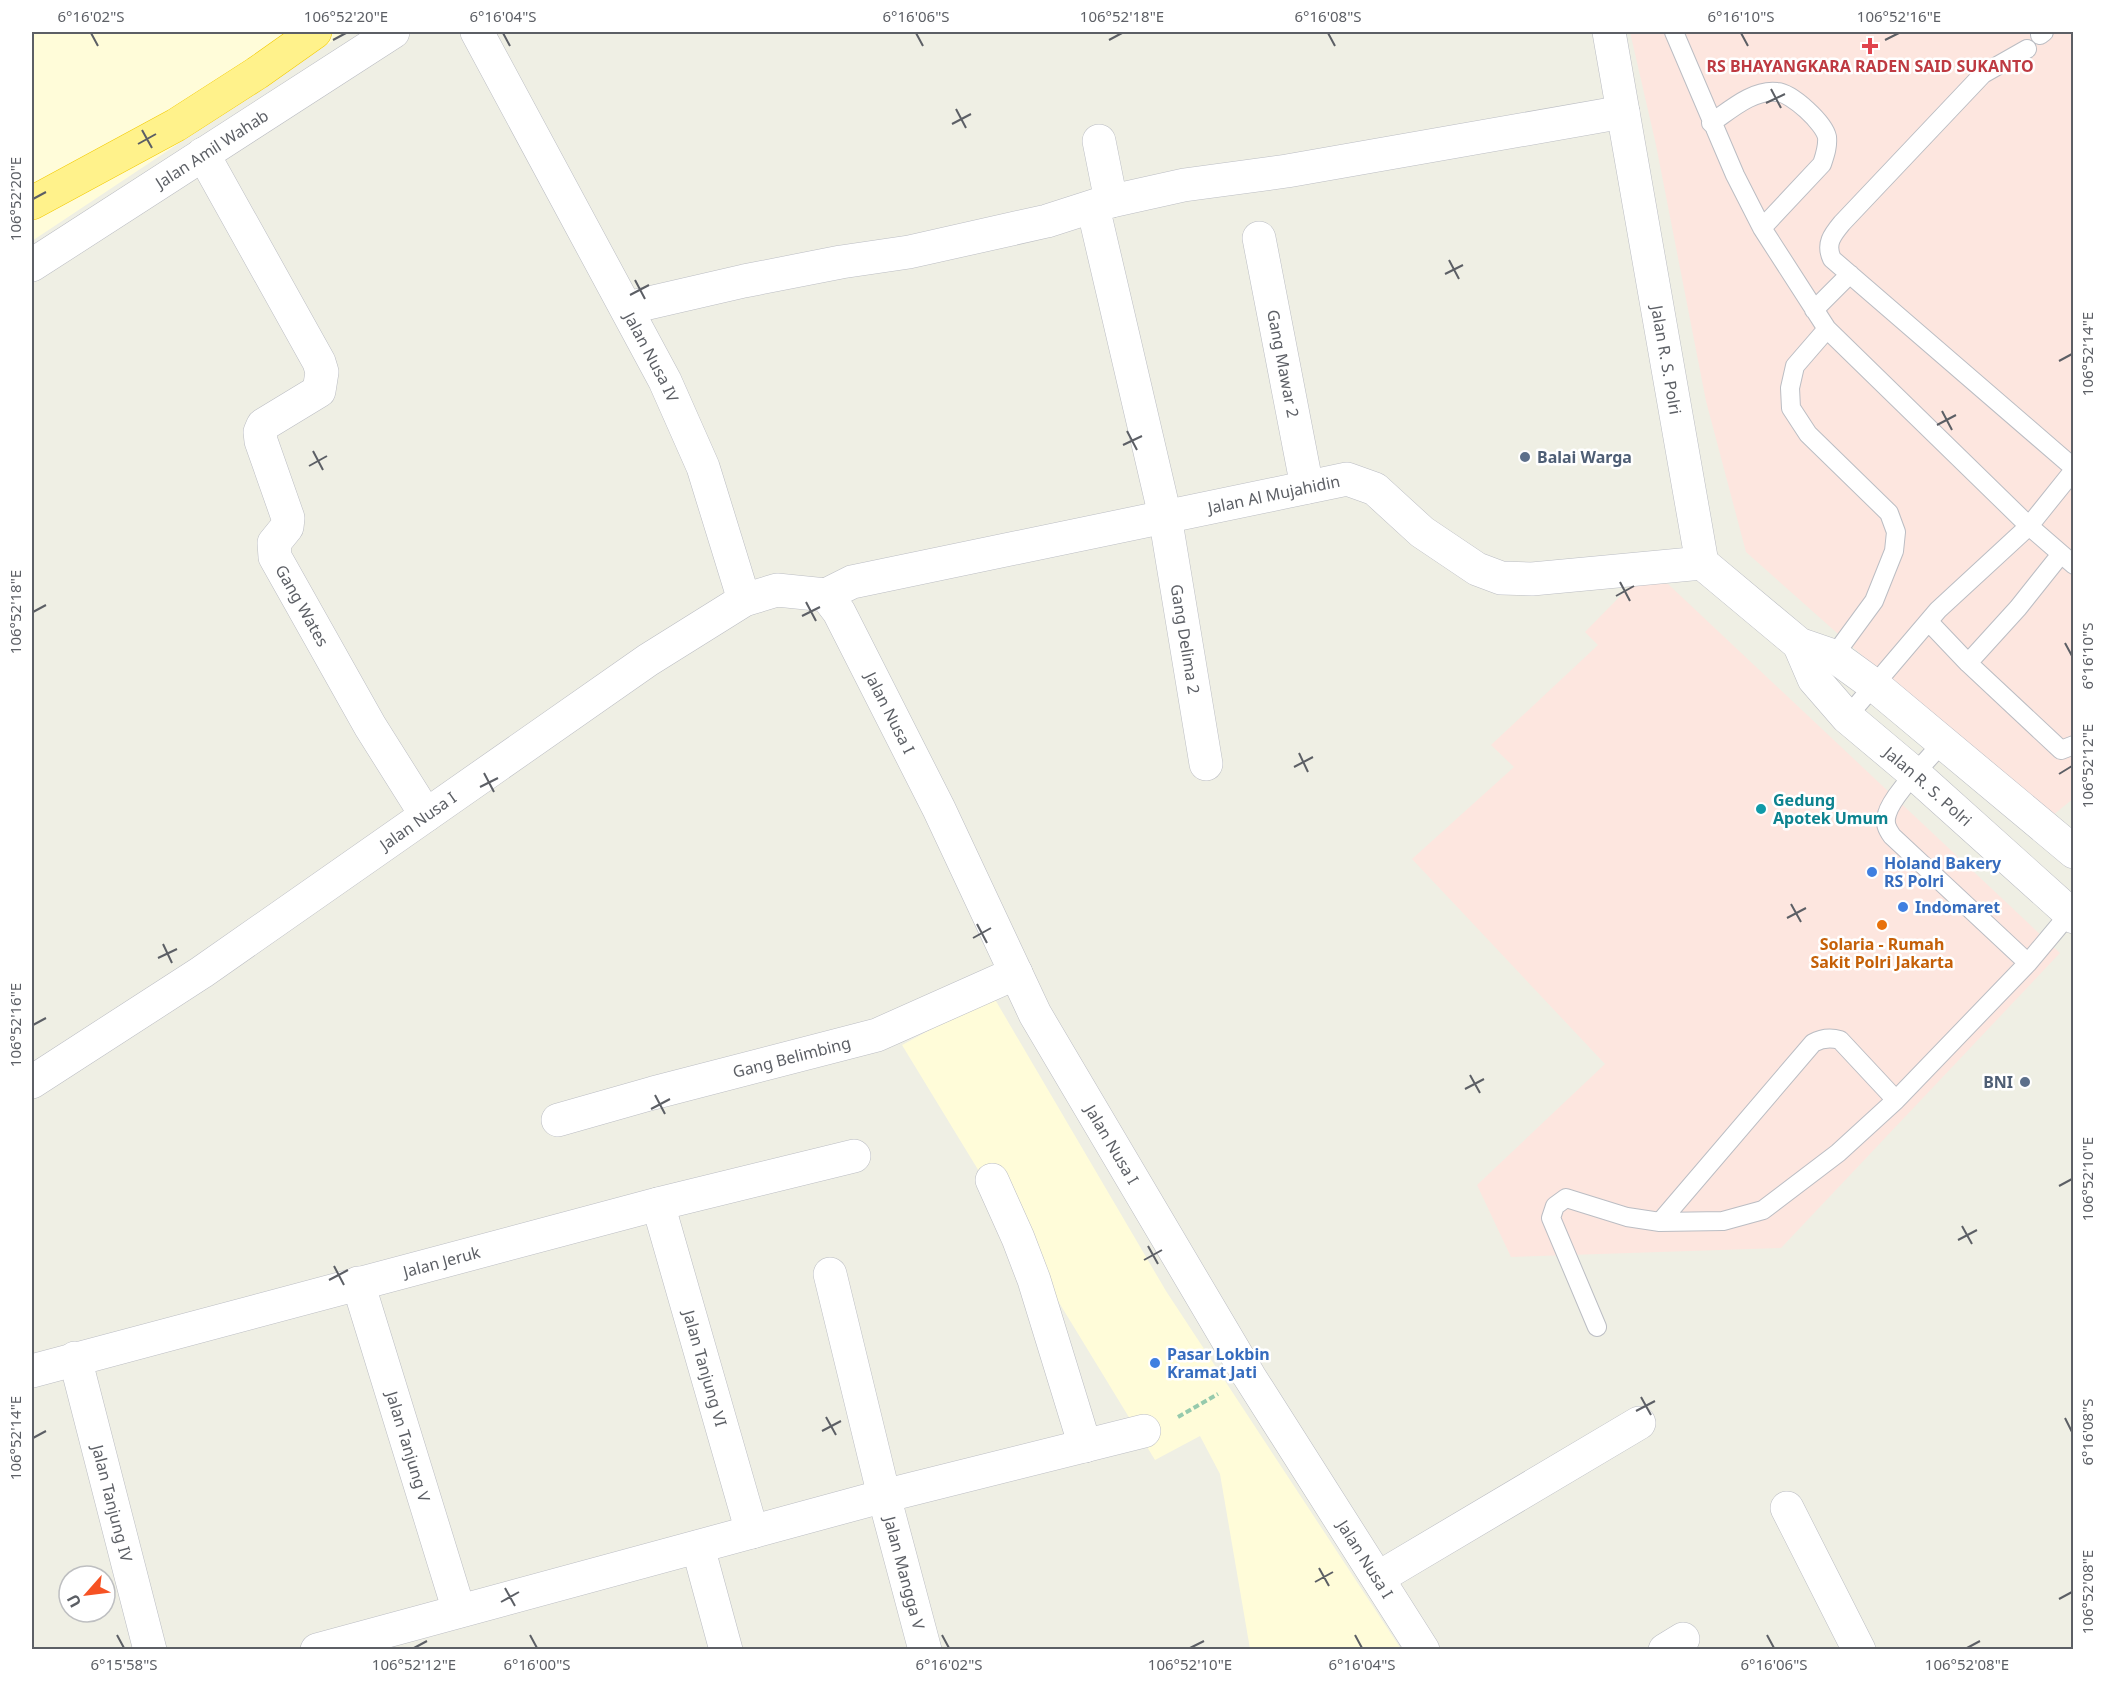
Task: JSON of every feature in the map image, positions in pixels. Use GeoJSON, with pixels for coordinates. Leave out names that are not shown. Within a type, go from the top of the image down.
{"type":"FeatureCollection","features":[{"type":"Feature","properties":{"kind":"highway"},"geometry":{"type":"LineString","coordinates":[[32,203],[176,124],[257,73],[315,32]]}},
{"type":"Feature","properties":{"kind":"street","name":"Jalan Amil Wahab"},"geometry":{"type":"LineString","coordinates":[[32,265],[393,32]]}},
{"type":"Feature","properties":{"kind":"street","name":"Jalan Nusa IV"},"geometry":{"type":"LineString","coordinates":[[477,32],[665,381],[703,467],[744,600]]}},
{"type":"Feature","properties":{"kind":"street","name":"Jalan R. S. Polri"},"geometry":{"type":"LineString","coordinates":[[1609,32],[1702,563],[1799,644],[1824,668],[1847,717],[1916,774],[2072,913]]}},
{"type":"Feature","properties":{"kind":"street"},"geometry":{"type":"LineString","coordinates":[[627,308],[765,277],[909,252],[1047,221],[1102,204],[1184,185],[1287,171],[1623,112]]}},
{"type":"Feature","properties":{"kind":"street","name":"Gang Delima 2"},"geometry":{"type":"LineString","coordinates":[[1099,141],[1102,204],[1165,516],[1206,764]]}},
{"type":"Feature","properties":{"kind":"street","name":"Gang Wates"},"geometry":{"type":"LineString","coordinates":[[203,154],[319,362],[322,372],[319,391],[263,425],[260,432],[261,441],[288,518],[287,527],[274,543],[275,557],[370,726],[426,815]]}},
{"type":"Feature","properties":{"kind":"street","name":"Gang Mawar 2"},"geometry":{"type":"LineString","coordinates":[[1259,238],[1307,487]]}},
{"type":"Feature","properties":{"kind":"street","name":"Jalan Al Mujahidin"},"geometry":{"type":"LineString","coordinates":[[826,595],[852,582],[1347,479],[1375,489],[1422,532],[1477,568],[1501,578],[1532,579],[1702,563]]}},
{"type":"Feature","properties":{"kind":"street","name":"Jalan Nusa I"},"geometry":{"type":"LineString","coordinates":[[32,1082],[202,972],[648,660],[744,600],[777,590],[826,595],[838,612],[939,809],[1035,1014],[1249,1376],[1423,1650]]}},
{"type":"Feature","properties":{"kind":"street","name":"Jalan R. S. Polri"},"geometry":{"type":"LineString","coordinates":[[1824,668],[1874,686],[2073,852]]}},
{"type":"Feature","properties":{"kind":"street","name":"Gang Belimbing"},"geometry":{"type":"LineString","coordinates":[[558,1120],[877,1035],[1016,974]]}},
{"type":"Feature","properties":{"kind":"street","name":"Jalan Jeruk"},"geometry":{"type":"LineString","coordinates":[[32,1371],[658,1204],[854,1156]]}},
{"type":"Feature","properties":{"kind":"street"},"geometry":{"type":"LineString","coordinates":[[992,1180],[1034,1280],[1085,1446]]}},
{"type":"Feature","properties":{"kind":"street","name":"Jalan Tanjung VI"},"geometry":{"type":"LineString","coordinates":[[658,1204],[752,1532]]}},
{"type":"Feature","properties":{"kind":"street","name":"Jalan Mangga V"},"geometry":{"type":"LineString","coordinates":[[830,1274],[884,1496],[926,1650]]}},
{"type":"Feature","properties":{"kind":"street","name":"Jalan Tanjung V"},"geometry":{"type":"LineString","coordinates":[[358,1283],[459,1611]]}},
{"type":"Feature","properties":{"kind":"street","name":"Jalan Tanjung IV"},"geometry":{"type":"LineString","coordinates":[[75,1358],[150,1650]]}},
{"type":"Feature","properties":{"kind":"street"},"geometry":{"type":"LineString","coordinates":[[1378,1578],[1639,1423]]}},
{"type":"Feature","properties":{"kind":"street"},"geometry":{"type":"LineString","coordinates":[[317,1650],[393,1639],[459,1611],[884,1496],[1144,1431]]}},
{"type":"Feature","properties":{"kind":"street"},"geometry":{"type":"LineString","coordinates":[[1787,1508],[1859,1650]]}},
{"type":"Feature","properties":{"kind":"street"},"geometry":{"type":"LineString","coordinates":[[699,1547],[726,1650]]}},
{"type":"Feature","properties":{"kind":"lane"},"geometry":{"type":"LineString","coordinates":[[1674,32],[1711,123],[1762,228],[1827,329],[2029,526],[2067,559],[1968,663]]}},
{"type":"Feature","properties":{"kind":"lane"},"geometry":{"type":"LineString","coordinates":[[1847,717],[1938,610],[2029,526],[2073,469],[1832,259],[1830,254],[1829,240],[1832,235],[1983,74],[2027,49]]}},
{"type":"Feature","properties":{"kind":"lane"},"geometry":{"type":"LineString","coordinates":[[1711,123],[1755,96],[1778,92],[1789,95],[1824,128],[1827,152],[1822,164],[1762,228]]}},
{"type":"Feature","properties":{"kind":"lane"},"geometry":{"type":"LineString","coordinates":[[1814,310],[1850,274]]}},
{"type":"Feature","properties":{"kind":"lane"},"geometry":{"type":"LineString","coordinates":[[1824,668],[1874,601],[1894,551],[1896,532],[1888,513],[1808,434],[1791,408],[1790,388],[1795,366],[1827,329]]}},
{"type":"Feature","properties":{"kind":"lane"},"geometry":{"type":"LineString","coordinates":[[1929,622],[1968,663],[2061,750],[2073,745]]}},
{"type":"Feature","properties":{"kind":"lane"},"geometry":{"type":"LineString","coordinates":[[1942,743],[1889,808],[1886,822],[1888,830],[2028,963]]}},
{"type":"Feature","properties":{"kind":"lane"},"geometry":{"type":"LineString","coordinates":[[1597,1327],[1551,1218],[1555,1206],[1566,1198],[1626,1217],[1660,1222],[1723,1221],[1763,1210],[1838,1153],[1896,1100],[2028,963],[2072,913]]}},
{"type":"Feature","properties":{"kind":"lane"},"geometry":{"type":"LineString","coordinates":[[1660,1222],[1813,1043],[1824,1038],[1840,1040],[1896,1100]]}},
{"type":"Feature","properties":{"kind":"path"},"geometry":{"type":"LineString","coordinates":[[1144,1431],[1168,1423],[1249,1376]]}},
{"type":"Feature","properties":{"kind":"shaded area"},"geometry":{"type":"Polygon","coordinates":[[[32,32],[346,32],[32,241],[32,32]]]}},
{"type":"Feature","properties":{"kind":"shaded area"},"geometry":{"type":"Polygon","coordinates":[[[1630,32],[2073,32],[2074,798],[2047,820],[1746,552],[1706,401],[1656,145],[1630,32]]]}},
{"type":"Feature","properties":{"kind":"shaded area"},"geometry":{"type":"Polygon","coordinates":[[[1636,580],[1668,584],[2060,953],[1781,1248],[1511,1257],[1477,1185],[1605,1064],[1412,859],[1514,767],[1491,745],[1598,645],[1585,632],[1636,580]]]}},
{"type":"Feature","properties":{"kind":"shaded area","name":"Pasar Lokbin Kramat Jati"},"geometry":{"type":"Polygon","coordinates":[[[993,996],[1166,1291],[1401,1649],[1250,1649],[1220,1474],[1200,1436],[1155,1460],[902,1045],[993,996]]]}},
{"type":"Feature","properties":{"kind":"place","name":"RS BHAYANGKARA RADEN SAID SUKANTO"},"geometry":{"type":"Point","coordinates":[1870,46]}},
{"type":"Feature","properties":{"kind":"place","name":"Balai Warga"},"geometry":{"type":"Point","coordinates":[1525,457]}},
{"type":"Feature","properties":{"kind":"place","name":"Gedung Apotek Umum"},"geometry":{"type":"Point","coordinates":[1761,809]}},
{"type":"Feature","properties":{"kind":"place","name":"Holand Bakery RS Polri"},"geometry":{"type":"Point","coordinates":[1872,872]}},
{"type":"Feature","properties":{"kind":"place","name":"Indomaret"},"geometry":{"type":"Point","coordinates":[1903,907]}},
{"type":"Feature","properties":{"kind":"place","name":"Solaria - Rumah Sakit Polri Jakarta"},"geometry":{"type":"Point","coordinates":[1882,925]}},
{"type":"Feature","properties":{"kind":"place","name":"BNI"},"geometry":{"type":"Point","coordinates":[2025,1082]}},
{"type":"Feature","properties":{"kind":"place","name":"Pasar Lokbin Kramat Jati"},"geometry":{"type":"Point","coordinates":[1155,1363]}}]}
